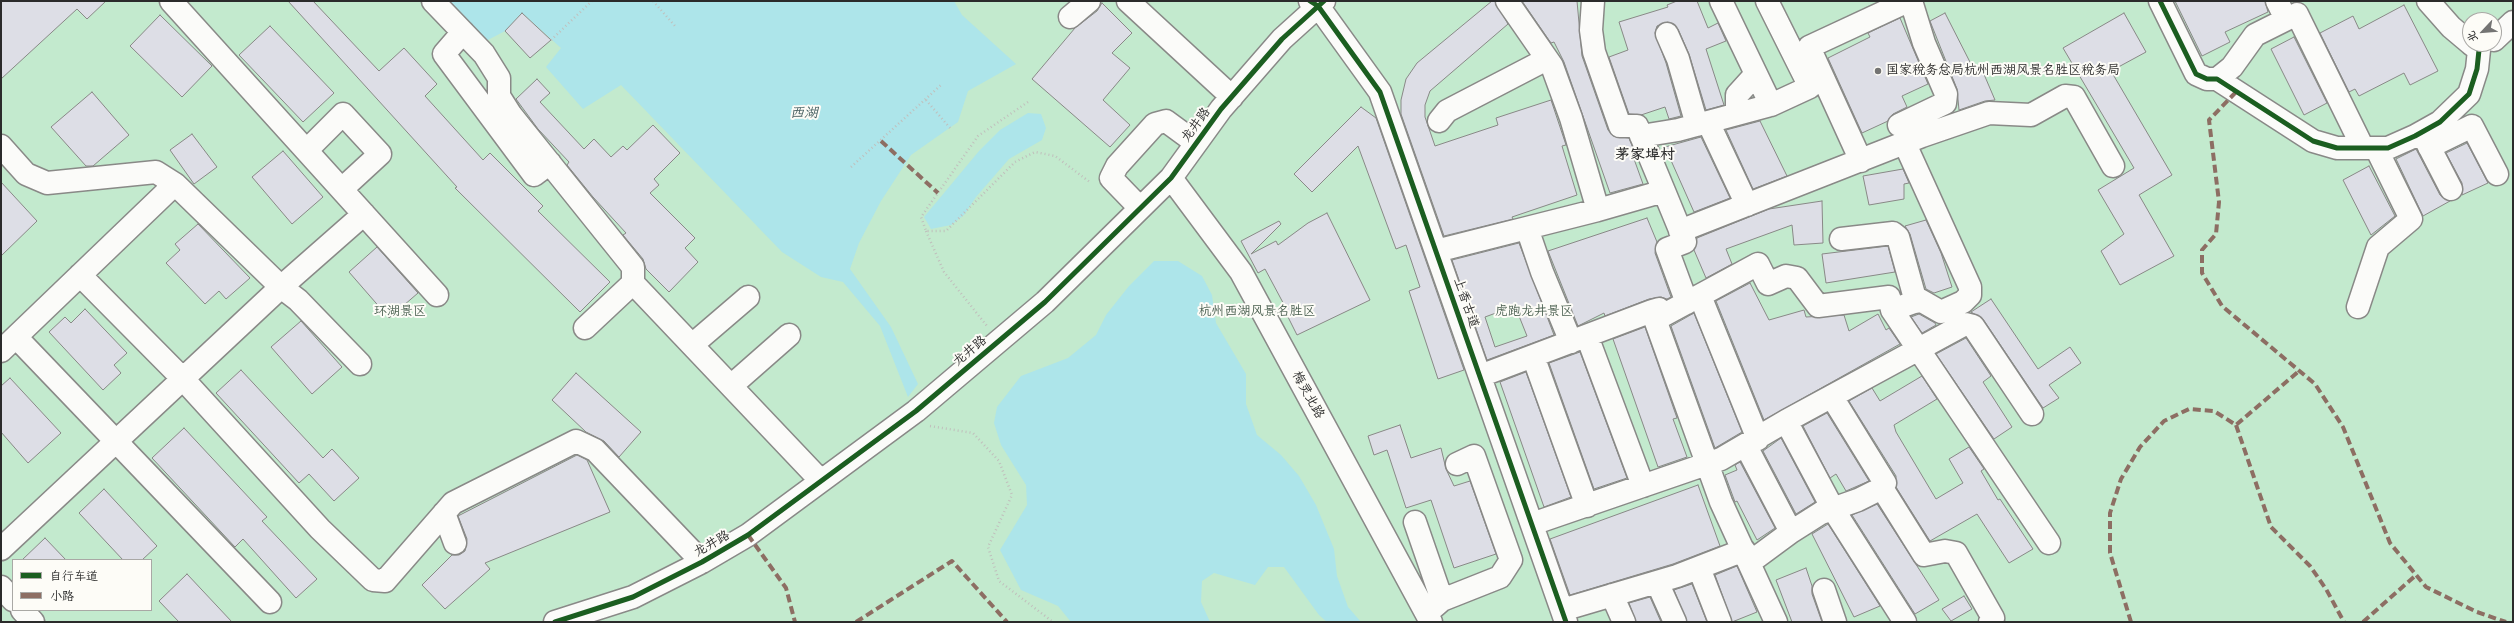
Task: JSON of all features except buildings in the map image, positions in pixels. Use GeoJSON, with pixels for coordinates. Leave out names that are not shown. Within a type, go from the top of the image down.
{"type":"FeatureCollection","features":[{"type":"Feature","properties":{"kind":"street"},"geometry":{"type":"LineString","coordinates":[[171,1],[437,295]]}},
{"type":"Feature","properties":{"kind":"street"},"geometry":{"type":"LineString","coordinates":[[433,1],[484,54],[499,78],[499,96],[511,115],[633,267],[633,283],[821,482]]}},
{"type":"Feature","properties":{"kind":"street"},"geometry":{"type":"LineString","coordinates":[[1070,17],[1089,1]]}},
{"type":"Feature","properties":{"kind":"street"},"geometry":{"type":"LineString","coordinates":[[1128,1],[1232,97]]}},
{"type":"Feature","properties":{"kind":"street"},"geometry":{"type":"LineString","coordinates":[[1506,1],[1547,59],[1571,118],[1598,210]]}},
{"type":"Feature","properties":{"kind":"street"},"geometry":{"type":"LineString","coordinates":[[1593,1],[1591,30],[1594,52],[1620,126],[1637,126],[1685,242],[1667,249],[1694,299],[1752,442],[1791,532]]}},
{"type":"Feature","properties":{"kind":"street"},"geometry":{"type":"LineString","coordinates":[[1721,1],[1771,105]]}},
{"type":"Feature","properties":{"kind":"street"},"geometry":{"type":"LineString","coordinates":[[1641,136],[1702,123],[1771,105],[1810,87],[1767,1]]}},
{"type":"Feature","properties":{"kind":"street"},"geometry":{"type":"LineString","coordinates":[[1861,160],[1808,47],[1908,1]]}},
{"type":"Feature","properties":{"kind":"street"},"geometry":{"type":"LineString","coordinates":[[1680,231],[1861,160],[1902,134],[1945,103],[1946,94],[1924,43],[1911,1]]}},
{"type":"Feature","properties":{"kind":"street"},"geometry":{"type":"LineString","coordinates":[[2160,1],[2196,74],[2207,79],[2217,79],[2313,141],[2337,148],[2388,148],[2472,126],[2498,174]]}},
{"type":"Feature","properties":{"kind":"street"},"geometry":{"type":"LineString","coordinates":[[2428,1],[2451,28],[2462,34]]}},
{"type":"Feature","properties":{"kind":"street","name":"龙井路"},"geometry":{"type":"LineString","coordinates":[[555,622],[633,597],[702,562],[748,535],[916,411],[1045,302],[1171,178],[1232,97],[1282,39],[1318,3]]}},
{"type":"Feature","properties":{"kind":"street","name":"上香古道"},"geometry":{"type":"LineString","coordinates":[[1318,3],[1380,92],[1564,616]]}},
{"type":"Feature","properties":{"kind":"street"},"geometry":{"type":"LineString","coordinates":[[2217,79],[2232,67],[2255,35],[2282,10],[2297,14],[2369,148],[2411,218],[2378,247],[2358,307]]}},
{"type":"Feature","properties":{"kind":"street"},"geometry":{"type":"LineString","coordinates":[[2502,29],[2513,22]]}},
{"type":"Feature","properties":{"kind":"street"},"geometry":{"type":"LineString","coordinates":[[463,32],[444,54],[534,175],[550,163]]}},
{"type":"Feature","properties":{"kind":"street"},"geometry":{"type":"LineString","coordinates":[[1667,34],[1702,123],[1747,205]]}},
{"type":"Feature","properties":{"kind":"street"},"geometry":{"type":"LineString","coordinates":[[2426,139],[2440,122],[2469,94],[2477,69],[2479,52]]}},
{"type":"Feature","properties":{"kind":"street"},"geometry":{"type":"LineString","coordinates":[[1439,121],[1447,112],[1547,59]]}},
{"type":"Feature","properties":{"kind":"street"},"geometry":{"type":"LineString","coordinates":[[1737,114],[1737,95],[1756,74]]}},
{"type":"Feature","properties":{"kind":"street"},"geometry":{"type":"LineString","coordinates":[[1902,134],[1988,113],[2031,115],[2065,96],[2074,97],[2114,166]]}},
{"type":"Feature","properties":{"kind":"street"},"geometry":{"type":"LineString","coordinates":[[307,150],[343,114],[380,154],[342,189]]}},
{"type":"Feature","properties":{"kind":"street"},"geometry":{"type":"LineString","coordinates":[[1140,208],[1111,178],[1117,166],[1155,124],[1166,121],[1196,143]]}},
{"type":"Feature","properties":{"kind":"street"},"geometry":{"type":"LineString","coordinates":[[1892,310],[1920,300],[1941,312],[1963,302],[1970,296],[1970,287],[1902,134]]}},
{"type":"Feature","properties":{"kind":"street"},"geometry":{"type":"LineString","coordinates":[[2426,139],[2451,189]]}},
{"type":"Feature","properties":{"kind":"street"},"geometry":{"type":"LineString","coordinates":[[1,146],[26,174],[47,183],[156,172],[175,184],[281,287],[298,300],[360,364]]}},
{"type":"Feature","properties":{"kind":"street","name":"梅灵北路"},"geometry":{"type":"LineString","coordinates":[[1171,178],[1242,272],[1434,612]]}},
{"type":"Feature","properties":{"kind":"street"},"geometry":{"type":"LineString","coordinates":[[175,184],[8,344],[117,440],[270,602]]}},
{"type":"Feature","properties":{"kind":"street"},"geometry":{"type":"LineString","coordinates":[[1436,251],[1598,210],[1664,191]]}},
{"type":"Feature","properties":{"kind":"street"},"geometry":{"type":"LineString","coordinates":[[1,549],[281,287],[364,214]]}},
{"type":"Feature","properties":{"kind":"street"},"geometry":{"type":"LineString","coordinates":[[1527,228],[1579,339],[1643,486]]}},
{"type":"Feature","properties":{"kind":"street"},"geometry":{"type":"LineString","coordinates":[[1841,239],[1894,233],[1898,237],[1916,302]]}},
{"type":"Feature","properties":{"kind":"street"},"geometry":{"type":"LineString","coordinates":[[1480,376],[1652,311],[1659,309],[1662,316],[1758,264],[1768,284],[1786,276],[1797,278],[1818,306],[1890,297],[1892,310],[2049,543]]}},
{"type":"Feature","properties":{"kind":"street"},"geometry":{"type":"LineString","coordinates":[[80,275],[184,378],[320,529],[373,580],[385,581],[453,503],[576,441],[595,450],[702,562]]}},
{"type":"Feature","properties":{"kind":"street"},"geometry":{"type":"LineString","coordinates":[[585,328],[633,283]]}},
{"type":"Feature","properties":{"kind":"street"},"geometry":{"type":"LineString","coordinates":[[692,345],[748,297]]}},
{"type":"Feature","properties":{"kind":"street"},"geometry":{"type":"LineString","coordinates":[[1652,311],[1721,502],[1747,557],[1769,620]]}},
{"type":"Feature","properties":{"kind":"street"},"geometry":{"type":"LineString","coordinates":[[1532,524],[1708,464],[1752,442],[1786,421],[1965,324],[1973,326],[2032,414]]}},
{"type":"Feature","properties":{"kind":"street"},"geometry":{"type":"LineString","coordinates":[[731,386],[789,335]]}},
{"type":"Feature","properties":{"kind":"street"},"geometry":{"type":"LineString","coordinates":[[1533,356],[1586,506]]}},
{"type":"Feature","properties":{"kind":"street"},"geometry":{"type":"LineString","coordinates":[[1564,616],[1612,595],[1699,568],[1747,557],[1821,513],[1858,500],[1882,488],[1885,483],[1832,397]]}},
{"type":"Feature","properties":{"kind":"street"},"geometry":{"type":"LineString","coordinates":[[1786,421],[1833,509],[1905,622]]}},
{"type":"Feature","properties":{"kind":"street"},"geometry":{"type":"LineString","coordinates":[[1415,522],[1434,612],[1500,577],[1511,560],[1474,456],[1457,464]]}},
{"type":"Feature","properties":{"kind":"street"},"geometry":{"type":"LineString","coordinates":[[1882,488],[1924,555],[1945,551],[1956,553],[1993,618],[1990,622]]}},
{"type":"Feature","properties":{"kind":"street"},"geometry":{"type":"LineString","coordinates":[[444,513],[455,543]]}},
{"type":"Feature","properties":{"kind":"street"},"geometry":{"type":"LineString","coordinates":[[1699,568],[1720,622]]}},
{"type":"Feature","properties":{"kind":"street"},"geometry":{"type":"LineString","coordinates":[[1657,582],[1675,622]]}},
{"type":"Feature","properties":{"kind":"street"},"geometry":{"type":"LineString","coordinates":[[1,587],[12,599]]}},
{"type":"Feature","properties":{"kind":"street"},"geometry":{"type":"LineString","coordinates":[[1824,590],[1835,622]]}},
{"type":"Feature","properties":{"kind":"street"},"geometry":{"type":"LineString","coordinates":[[1612,595],[1624,622]]}},
{"type":"Feature","properties":{"kind":"street"},"geometry":{"type":"LineString","coordinates":[[23,611],[33,622]]}},
{"type":"Feature","properties":{"kind":"path"},"geometry":{"type":"LineString","coordinates":[[551,40],[592,1]]}},
{"type":"Feature","properties":{"kind":"path"},"geometry":{"type":"LineString","coordinates":[[653,1],[675,26]]}},
{"type":"Feature","properties":{"kind":"path"},"geometry":{"type":"LineString","coordinates":[[851,167],[941,85]]}},
{"type":"Feature","properties":{"kind":"path"},"geometry":{"type":"LineString","coordinates":[[926,100],[950,128]]}},
{"type":"Feature","properties":{"kind":"path"},"geometry":{"type":"LineString","coordinates":[[990,330],[944,272],[921,217],[978,136],[1028,102]]}},
{"type":"Feature","properties":{"kind":"path"},"geometry":{"type":"LineString","coordinates":[[926,231],[946,231],[1015,162],[1035,152],[1055,156],[1095,186]]}},
{"type":"Feature","properties":{"kind":"path"},"geometry":{"type":"LineString","coordinates":[[916,411],[924,424],[973,433],[999,460],[1012,495],[988,547],[999,581],[1053,622]]}},
{"type":"Feature","properties":{"kind":"green space","name":"虎跑龙井景区"},"geometry":{"type":"Polygon","coordinates":[[[1,1],[2513,1],[2513,622],[1,622],[1,1]]]}},
{"type":"Feature","properties":{"kind":"water","name":"西湖"},"geometry":{"type":"Polygon","coordinates":[[[447,1],[954,1],[962,15],[1016,64],[968,91],[958,122],[911,155],[881,201],[859,243],[850,269],[891,327],[918,384],[908,397],[880,326],[843,282],[821,277],[782,252],[621,85],[583,109],[546,67],[561,48],[522,13],[505,31],[486,41],[447,1]]]}},
{"type":"Feature","properties":{"kind":"water"},"geometry":{"type":"Polygon","coordinates":[[[1028,113],[1041,114],[1046,128],[1042,140],[1009,159],[976,197],[964,215],[951,225],[931,229],[924,217],[979,151],[1000,130],[1028,113]]]}},
{"type":"Feature","properties":{"kind":"water"},"geometry":{"type":"Polygon","coordinates":[[[1154,261],[1178,261],[1202,276],[1212,295],[1216,323],[1246,374],[1246,404],[1257,435],[1281,455],[1299,476],[1316,505],[1334,549],[1337,576],[1348,607],[1361,622],[1327,622],[1319,615],[1284,567],[1268,567],[1255,585],[1214,573],[1202,581],[1201,602],[1210,622],[1071,622],[1058,606],[1021,590],[1000,550],[1027,505],[1026,485],[1001,445],[994,423],[997,407],[1021,376],[1068,358],[1096,335],[1106,315],[1129,286],[1154,261]]]}},
{"type":"Feature","properties":{"kind":"marked path"},"geometry":{"type":"LineString","coordinates":[[2236,92],[2209,120],[2219,202],[2216,234],[2202,250],[2202,273],[2222,306],[2315,384],[2343,427],[2390,543],[2426,587],[2477,612],[2506,622]]}},
{"type":"Feature","properties":{"kind":"marked path"},"geometry":{"type":"LineString","coordinates":[[881,141],[938,193]]}},
{"type":"Feature","properties":{"kind":"marked path"},"geometry":{"type":"LineString","coordinates":[[2131,622],[2110,553],[2110,513],[2121,479],[2140,447],[2164,421],[2189,409],[2214,411],[2236,425],[2299,371]]}},
{"type":"Feature","properties":{"kind":"marked path"},"geometry":{"type":"LineString","coordinates":[[2236,425],[2271,527],[2310,566],[2326,589],[2344,622]]}},
{"type":"Feature","properties":{"kind":"marked path"},"geometry":{"type":"LineString","coordinates":[[748,535],[786,588],[795,622]]}},
{"type":"Feature","properties":{"kind":"marked path"},"geometry":{"type":"LineString","coordinates":[[856,622],[952,561],[1007,622]]}},
{"type":"Feature","properties":{"kind":"marked path"},"geometry":{"type":"LineString","coordinates":[[2363,622],[2416,575]]}},
{"type":"Feature","properties":{"kind":"cycle path"},"geometry":{"type":"LineString","coordinates":[[1310,1],[1318,6],[1380,92],[1566,622]]}},
{"type":"Feature","properties":{"kind":"cycle path"},"geometry":{"type":"LineString","coordinates":[[555,622],[633,597],[702,562],[748,535],[916,411],[1045,302],[1171,178],[1221,109],[1282,39],[1324,1]]}},
{"type":"Feature","properties":{"kind":"cycle path"},"geometry":{"type":"LineString","coordinates":[[2160,1],[2196,74],[2207,79],[2217,79],[2313,141],[2337,148],[2388,148],[2415,136],[2440,122],[2469,94],[2477,69],[2479,52]]}},
{"type":"Feature","properties":{"kind":"place","name":"国家税务总局杭州西湖风景名胜区税务局"},"geometry":{"type":"Point","coordinates":[1878,71]}},
{"type":"Feature","properties":{"kind":"district","name":"茅家埠村"},"geometry":{"type":"Point","coordinates":[1645,155]}},
{"type":"Feature","properties":{"kind":"park label","name":"环湖景区"},"geometry":{"type":"Point","coordinates":[400,312]}},
{"type":"Feature","properties":{"kind":"park label","name":"杭州西湖风景名胜区"},"geometry":{"type":"Point","coordinates":[1257,312]}}]}
